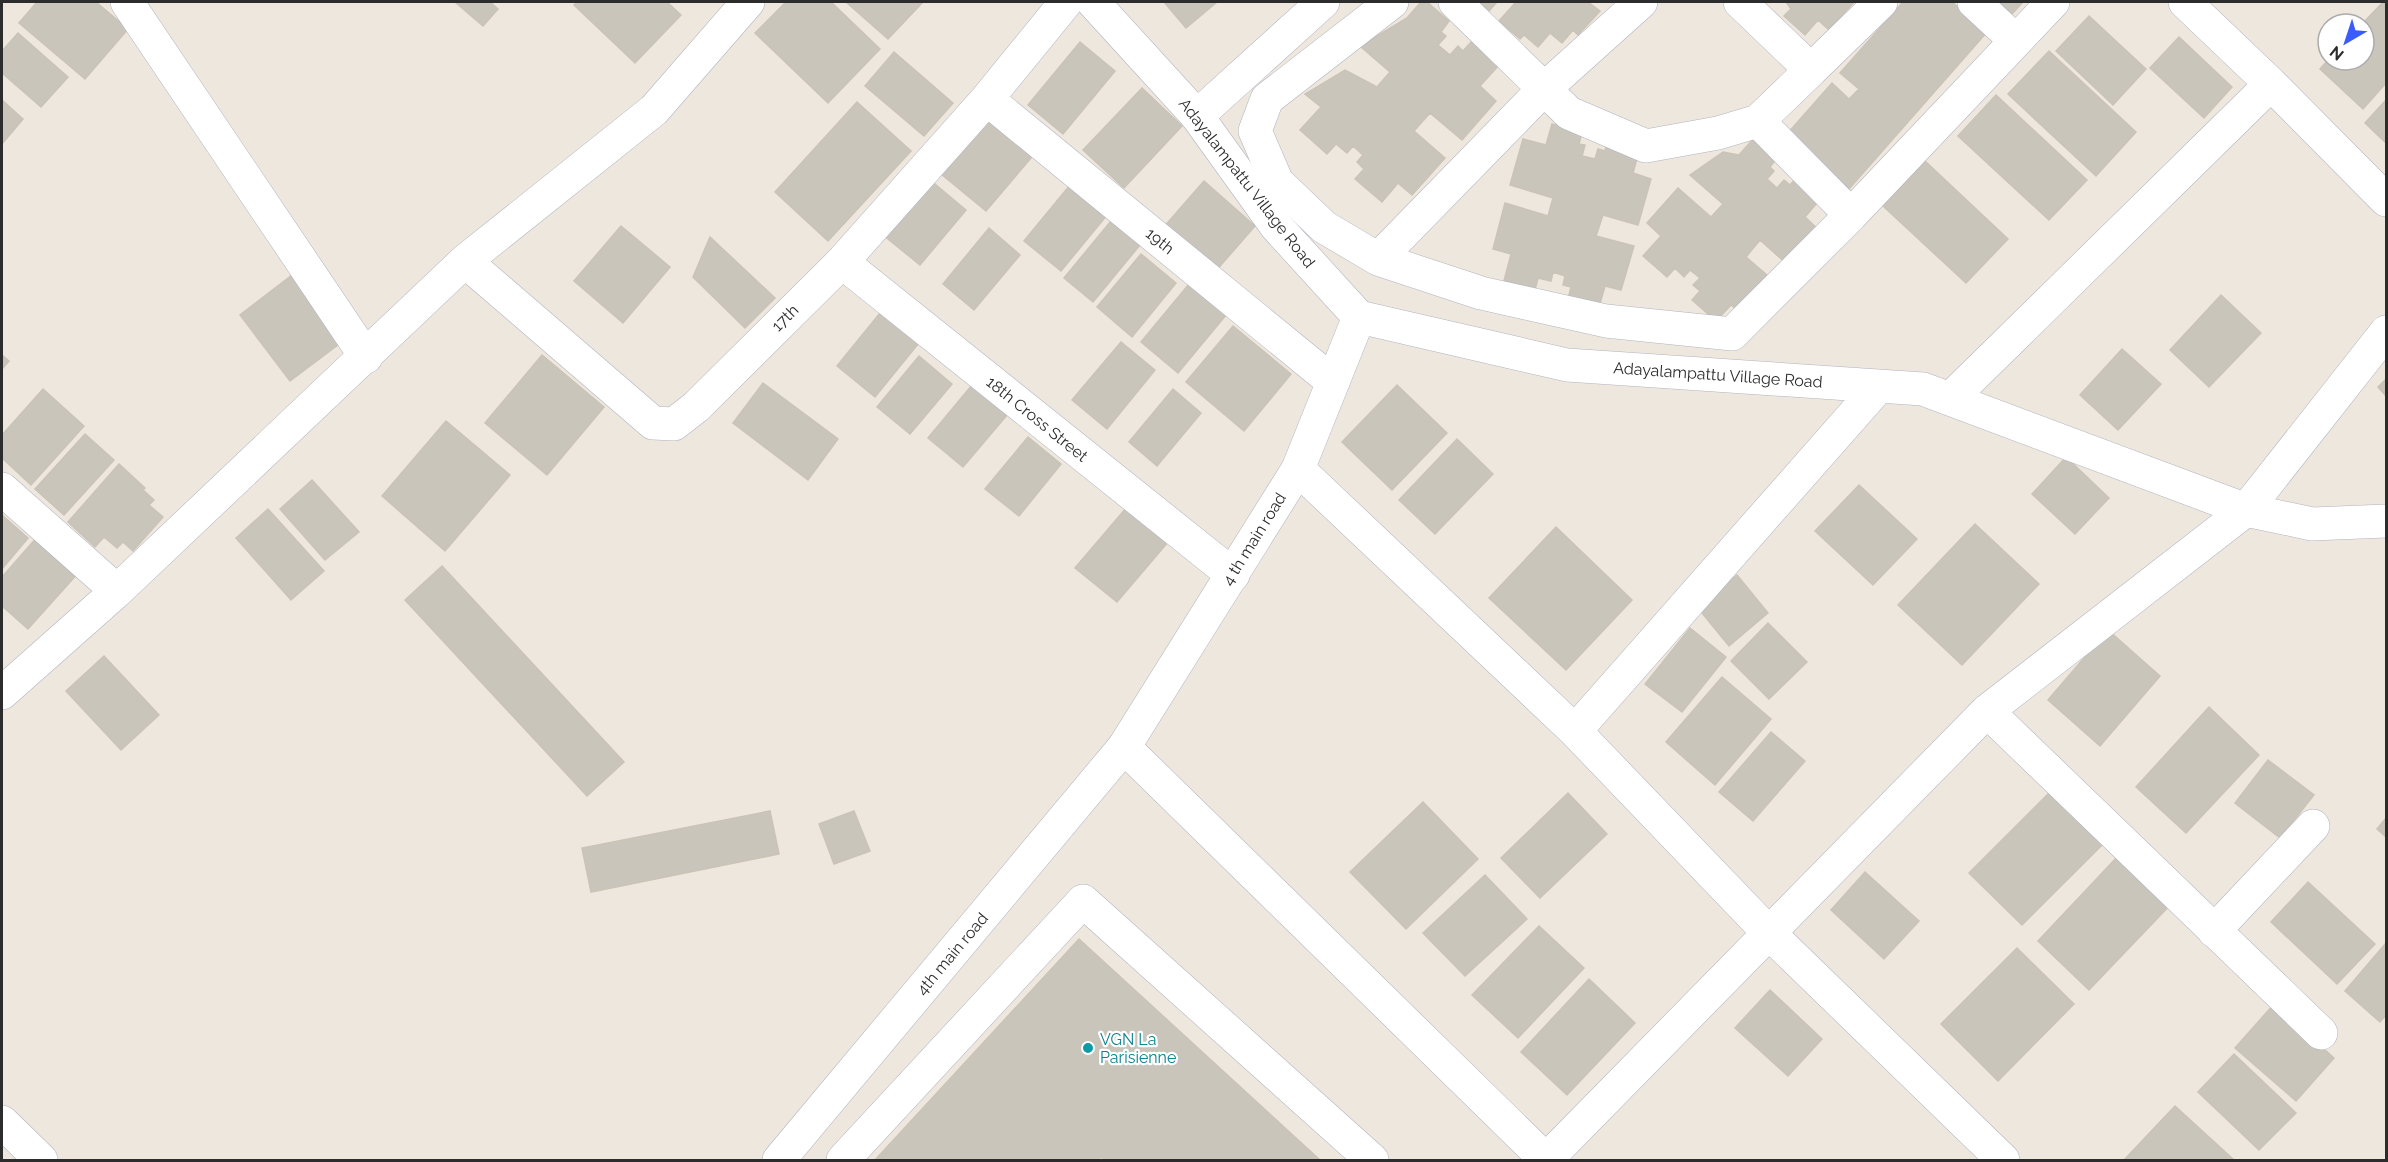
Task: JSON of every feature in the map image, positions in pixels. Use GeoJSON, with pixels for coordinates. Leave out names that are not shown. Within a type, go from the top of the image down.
{"type":"FeatureCollection","features":[{"type":"Feature","properties":{"kind":"street"},"geometry":{"type":"LineString","coordinates":[[127,2],[366,357]]}},
{"type":"Feature","properties":{"kind":"street"},"geometry":{"type":"LineString","coordinates":[[2,693],[117,591],[465,261],[654,110],[748,2]]}},
{"type":"Feature","properties":{"kind":"street","name":"17th"},"geometry":{"type":"LineString","coordinates":[[465,261],[653,423],[674,424],[696,407],[842,262],[987,99],[1066,2]]}},
{"type":"Feature","properties":{"kind":"street","name":"Adayalampattu Village Road"},"geometry":{"type":"LineString","coordinates":[[1094,2],[1197,116],[1276,226],[1359,317],[1567,365],[1923,389],[2246,510],[2312,524],[2386,521]]}},
{"type":"Feature","properties":{"kind":"street"},"geometry":{"type":"LineString","coordinates":[[1197,116],[1323,2]]}},
{"type":"Feature","properties":{"kind":"street"},"geometry":{"type":"LineString","coordinates":[[1392,2],[1267,99],[1255,131],[1277,182],[1324,227],[1378,259],[1480,293],[1606,321],[1732,334],[1851,215],[2053,2]]}},
{"type":"Feature","properties":{"kind":"street"},"geometry":{"type":"LineString","coordinates":[[1455,2],[1569,113],[1646,146],[1718,133],[1758,121],[1881,2]]}},
{"type":"Feature","properties":{"kind":"street"},"geometry":{"type":"LineString","coordinates":[[1378,259],[1543,90],[1641,2]]}},
{"type":"Feature","properties":{"kind":"street"},"geometry":{"type":"LineString","coordinates":[[1740,2],[1811,70]]}},
{"type":"Feature","properties":{"kind":"street"},"geometry":{"type":"LineString","coordinates":[[1974,2],[2015,40]]}},
{"type":"Feature","properties":{"kind":"street"},"geometry":{"type":"LineString","coordinates":[[2185,2],[2271,84],[2386,200]]}},
{"type":"Feature","properties":{"kind":"street"},"geometry":{"type":"LineString","coordinates":[[1950,399],[2271,84]]}},
{"type":"Feature","properties":{"kind":"street","name":"19th"},"geometry":{"type":"LineString","coordinates":[[987,99],[1332,382]]}},
{"type":"Feature","properties":{"kind":"street"},"geometry":{"type":"LineString","coordinates":[[1758,121],[1851,215]]}},
{"type":"Feature","properties":{"kind":"street","name":"18th Cross Street"},"geometry":{"type":"LineString","coordinates":[[842,262],[1233,575]]}},
{"type":"Feature","properties":{"kind":"street","name":"4 th main road"},"geometry":{"type":"LineString","coordinates":[[1124,747],[1298,469],[1359,317]]}},
{"type":"Feature","properties":{"kind":"street"},"geometry":{"type":"LineString","coordinates":[[1124,747],[1546,1160],[1988,711],[2246,510],[2386,332]]}},
{"type":"Feature","properties":{"kind":"street"},"geometry":{"type":"LineString","coordinates":[[1575,731],[1879,386]]}},
{"type":"Feature","properties":{"kind":"street"},"geometry":{"type":"LineString","coordinates":[[1298,469],[1575,731],[1768,932],[2003,1161]]}},
{"type":"Feature","properties":{"kind":"street"},"geometry":{"type":"LineString","coordinates":[[2,489],[117,591]]}},
{"type":"Feature","properties":{"kind":"street"},"geometry":{"type":"LineString","coordinates":[[1988,711],[2321,1033]]}},
{"type":"Feature","properties":{"kind":"street","name":"4th main road"},"geometry":{"type":"LineString","coordinates":[[779,1161],[1124,747]]}},
{"type":"Feature","properties":{"kind":"street"},"geometry":{"type":"LineString","coordinates":[[2214,931],[2313,826]]}},
{"type":"Feature","properties":{"kind":"street"},"geometry":{"type":"LineString","coordinates":[[843,1161],[1083,901],[1372,1161]]}},
{"type":"Feature","properties":{"kind":"building"},"geometry":{"type":"Polygon","coordinates":[[[37,2],[96,2],[128,29],[85,79],[19,23],[37,2]]]}},
{"type":"Feature","properties":{"kind":"building"},"geometry":{"type":"Polygon","coordinates":[[[455,2],[490,2],[498,9],[483,26],[455,2]]]}},
{"type":"Feature","properties":{"kind":"building"},"geometry":{"type":"Polygon","coordinates":[[[577,2],[667,2],[681,15],[635,63],[574,5],[577,2]]]}},
{"type":"Feature","properties":{"kind":"building"},"geometry":{"type":"Polygon","coordinates":[[[786,2],[831,2],[880,49],[828,103],[755,33],[786,2]]]}},
{"type":"Feature","properties":{"kind":"building"},"geometry":{"type":"Polygon","coordinates":[[[846,2],[923,2],[888,39],[846,2]]]}},
{"type":"Feature","properties":{"kind":"building"},"geometry":{"type":"Polygon","coordinates":[[[1164,2],[1217,2],[1186,28],[1164,2]]]}},
{"type":"Feature","properties":{"kind":"building"},"geometry":{"type":"Polygon","coordinates":[[[1421,2],[1427,2],[1449,21],[1441,32],[1446,36],[1438,45],[1450,55],[1458,46],[1463,51],[1472,41],[1499,65],[1480,86],[1496,101],[1462,140],[1430,113],[1414,131],[1445,158],[1412,195],[1398,183],[1382,202],[1355,179],[1364,169],[1357,162],[1363,155],[1353,146],[1347,153],[1336,144],[1327,154],[1300,130],[1321,107],[1305,94],[1345,70],[1377,87],[1390,72],[1360,46],[1407,18],[1421,2]]]}},
{"type":"Feature","properties":{"kind":"building"},"geometry":{"type":"Polygon","coordinates":[[[1478,2],[1497,2],[1489,11],[1478,2]]]}},
{"type":"Feature","properties":{"kind":"building"},"geometry":{"type":"Polygon","coordinates":[[[1516,2],[1588,2],[1600,11],[1578,35],[1573,30],[1562,43],[1550,33],[1538,47],[1524,35],[1520,39],[1499,21],[1516,2]]]}},
{"type":"Feature","properties":{"kind":"building"},"geometry":{"type":"Polygon","coordinates":[[[1786,2],[1854,2],[1829,30],[1818,20],[1805,35],[1784,16],[1791,9],[1786,2]]]}},
{"type":"Feature","properties":{"kind":"building"},"geometry":{"type":"Polygon","coordinates":[[[1903,2],[1952,2],[1987,32],[1849,189],[1787,134],[1832,83],[1849,99],[1859,89],[1840,73],[1903,2]]]}},
{"type":"Feature","properties":{"kind":"building"},"geometry":{"type":"Polygon","coordinates":[[[1996,2],[2023,2],[2011,15],[1996,2]]]}},
{"type":"Feature","properties":{"kind":"building"},"geometry":{"type":"Polygon","coordinates":[[[2383,2],[2386,3],[2386,83],[2363,109],[2323,72],[2376,72],[2376,12],[2373,12],[2383,2]]]}},
{"type":"Feature","properties":{"kind":"building"},"geometry":{"type":"Polygon","coordinates":[[[2089,16],[2146,69],[2113,105],[2056,51],[2089,16]]]}},
{"type":"Feature","properties":{"kind":"building"},"geometry":{"type":"Polygon","coordinates":[[[18,33],[68,77],[41,107],[2,73],[2,51],[18,33]]]}},
{"type":"Feature","properties":{"kind":"building"},"geometry":{"type":"Polygon","coordinates":[[[2179,37],[2232,87],[2204,118],[2150,68],[2179,37]]]}},
{"type":"Feature","properties":{"kind":"building"},"geometry":{"type":"Polygon","coordinates":[[[1080,42],[1115,71],[1063,134],[1028,105],[1080,42]]]}},
{"type":"Feature","properties":{"kind":"building"},"geometry":{"type":"Polygon","coordinates":[[[2049,51],[2136,132],[2096,176],[2008,94],[2049,51]]]}},
{"type":"Feature","properties":{"kind":"building"},"geometry":{"type":"Polygon","coordinates":[[[894,52],[953,103],[924,136],[865,86],[894,52]]]}},
{"type":"Feature","properties":{"kind":"building"},"geometry":{"type":"Polygon","coordinates":[[[1142,88],[1182,126],[1124,188],[1083,150],[1142,88]]]}},
{"type":"Feature","properties":{"kind":"building"},"geometry":{"type":"Polygon","coordinates":[[[1996,95],[2087,180],[2049,220],[1958,136],[1996,95]]]}},
{"type":"Feature","properties":{"kind":"building"},"geometry":{"type":"Polygon","coordinates":[[[2,100],[23,119],[2,144],[2,100]]]}},
{"type":"Feature","properties":{"kind":"building"},"geometry":{"type":"Polygon","coordinates":[[[2386,100],[2386,143],[2365,123],[2386,100]]]}},
{"type":"Feature","properties":{"kind":"building"},"geometry":{"type":"Polygon","coordinates":[[[857,102],[911,151],[828,241],[775,192],[857,102]]]}},
{"type":"Feature","properties":{"kind":"building"},"geometry":{"type":"Polygon","coordinates":[[[991,114],[1036,152],[986,211],[941,174],[991,114]]]}},
{"type":"Feature","properties":{"kind":"building"},"geometry":{"type":"Polygon","coordinates":[[[1552,124],[1582,132],[1579,144],[1585,145],[1582,156],[1595,159],[1598,149],[1605,151],[1608,139],[1640,148],[1633,173],[1651,179],[1638,225],[1603,215],[1596,236],[1634,246],[1621,290],[1605,286],[1599,307],[1568,299],[1571,287],[1563,285],[1565,276],[1553,272],[1551,281],[1538,278],[1535,290],[1504,281],[1511,254],[1493,249],[1505,203],[1548,216],[1553,198],[1510,185],[1523,139],[1546,145],[1552,124]]]}},
{"type":"Feature","properties":{"kind":"building"},"geometry":{"type":"Polygon","coordinates":[[[1754,138],[1777,158],[1770,167],[1774,171],[1767,179],[1777,188],[1784,180],[1790,185],[1798,176],[1822,197],[1805,217],[1819,230],[1788,265],[1760,240],[1746,257],[1774,281],[1744,315],[1731,305],[1716,321],[1692,300],[1700,291],[1693,285],[1700,278],[1690,270],[1684,277],[1675,268],[1667,277],[1643,256],[1661,236],[1647,223],[1678,188],[1711,217],[1723,204],[1690,175],[1723,152],[1739,155],[1754,138]]]}},
{"type":"Feature","properties":{"kind":"building"},"geometry":{"type":"Polygon","coordinates":[[[1925,161],[2008,239],[1966,283],[1883,206],[1925,161]]]}},
{"type":"Feature","properties":{"kind":"building"},"geometry":{"type":"Polygon","coordinates":[[[929,179],[966,210],[920,265],[883,235],[929,179]]]}},
{"type":"Feature","properties":{"kind":"building"},"geometry":{"type":"Polygon","coordinates":[[[1204,181],[1255,226],[1214,273],[1163,228],[1204,181]]]}},
{"type":"Feature","properties":{"kind":"building"},"geometry":{"type":"Polygon","coordinates":[[[1070,185],[1107,215],[1061,271],[1024,241],[1070,185]]]}},
{"type":"Feature","properties":{"kind":"building"},"geometry":{"type":"Polygon","coordinates":[[[1111,221],[1140,245],[1093,302],[1064,278],[1111,221]]]}},
{"type":"Feature","properties":{"kind":"building"},"geometry":{"type":"Polygon","coordinates":[[[621,226],[670,267],[623,323],[574,281],[621,226]]]}},
{"type":"Feature","properties":{"kind":"building"},"geometry":{"type":"Polygon","coordinates":[[[989,228],[1020,255],[974,310],[943,284],[989,228]]]}},
{"type":"Feature","properties":{"kind":"building"},"geometry":{"type":"Polygon","coordinates":[[[710,237],[775,298],[745,328],[693,277],[710,237]]]}},
{"type":"Feature","properties":{"kind":"building"},"geometry":{"type":"Polygon","coordinates":[[[1141,254],[1176,283],[1132,337],[1097,307],[1141,254]]]}},
{"type":"Feature","properties":{"kind":"building"},"geometry":{"type":"Polygon","coordinates":[[[292,275],[343,341],[290,381],[240,315],[292,275]]]}},
{"type":"Feature","properties":{"kind":"building"},"geometry":{"type":"Polygon","coordinates":[[[1189,284],[1226,315],[1178,373],[1141,342],[1189,284]]]}},
{"type":"Feature","properties":{"kind":"building"},"geometry":{"type":"Polygon","coordinates":[[[2221,295],[2261,333],[2209,387],[2170,350],[2221,295]]]}},
{"type":"Feature","properties":{"kind":"building"},"geometry":{"type":"Polygon","coordinates":[[[880,313],[918,344],[875,397],[837,366],[880,313]]]}},
{"type":"Feature","properties":{"kind":"building"},"geometry":{"type":"Polygon","coordinates":[[[1233,326],[1291,374],[1244,431],[1186,382],[1233,326]]]}},
{"type":"Feature","properties":{"kind":"building"},"geometry":{"type":"Polygon","coordinates":[[[1121,342],[1155,370],[1107,429],[1072,400],[1121,342]]]}},
{"type":"Feature","properties":{"kind":"building"},"geometry":{"type":"Polygon","coordinates":[[[2122,349],[2161,384],[2118,430],[2080,395],[2122,349]]]}},
{"type":"Feature","properties":{"kind":"building"},"geometry":{"type":"Polygon","coordinates":[[[2,355],[9,361],[2,369],[2,355]]]}},
{"type":"Feature","properties":{"kind":"building"},"geometry":{"type":"Polygon","coordinates":[[[542,355],[604,407],[547,475],[485,423],[542,355]]]}},
{"type":"Feature","properties":{"kind":"building"},"geometry":{"type":"Polygon","coordinates":[[[919,356],[952,384],[910,434],[877,407],[919,356]]]}},
{"type":"Feature","properties":{"kind":"building"},"geometry":{"type":"Polygon","coordinates":[[[2386,379],[2386,396],[2378,387],[2386,379]]]}},
{"type":"Feature","properties":{"kind":"building"},"geometry":{"type":"Polygon","coordinates":[[[763,383],[838,439],[808,480],[733,423],[763,383]]]}},
{"type":"Feature","properties":{"kind":"building"},"geometry":{"type":"Polygon","coordinates":[[[972,385],[1007,415],[963,467],[928,438],[972,385]]]}},
{"type":"Feature","properties":{"kind":"building"},"geometry":{"type":"Polygon","coordinates":[[[1397,385],[1447,433],[1392,490],[1342,442],[1397,385]]]}},
{"type":"Feature","properties":{"kind":"building"},"geometry":{"type":"Polygon","coordinates":[[[43,389],[84,426],[31,485],[2,458],[2,435],[43,389]]]}},
{"type":"Feature","properties":{"kind":"building"},"geometry":{"type":"Polygon","coordinates":[[[1173,389],[1201,413],[1157,466],[1129,442],[1173,389]]]}},
{"type":"Feature","properties":{"kind":"building"},"geometry":{"type":"Polygon","coordinates":[[[446,421],[510,475],[445,551],[382,496],[446,421]]]}},
{"type":"Feature","properties":{"kind":"building"},"geometry":{"type":"Polygon","coordinates":[[[85,434],[114,460],[64,515],[35,489],[85,434]]]}},
{"type":"Feature","properties":{"kind":"building"},"geometry":{"type":"Polygon","coordinates":[[[1028,437],[1061,464],[1019,516],[985,489],[1028,437]]]}},
{"type":"Feature","properties":{"kind":"building"},"geometry":{"type":"Polygon","coordinates":[[[1457,439],[1493,474],[1435,534],[1399,500],[1457,439]]]}},
{"type":"Feature","properties":{"kind":"building"},"geometry":{"type":"Polygon","coordinates":[[[2066,457],[2109,498],[2075,534],[2032,494],[2066,457]]]}},
{"type":"Feature","properties":{"kind":"building"},"geometry":{"type":"Polygon","coordinates":[[[119,464],[145,488],[143,490],[154,500],[149,505],[163,517],[133,551],[123,542],[117,548],[104,537],[95,547],[68,522],[119,464]]]}},
{"type":"Feature","properties":{"kind":"building"},"geometry":{"type":"Polygon","coordinates":[[[312,480],[359,532],[325,560],[280,509],[312,480]]]}},
{"type":"Feature","properties":{"kind":"building"},"geometry":{"type":"Polygon","coordinates":[[[1859,485],[1917,539],[1873,585],[1815,531],[1859,485]]]}},
{"type":"Feature","properties":{"kind":"building"},"geometry":{"type":"Polygon","coordinates":[[[1127,507],[1168,542],[1117,602],[1075,568],[1127,507]]]}},
{"type":"Feature","properties":{"kind":"building"},"geometry":{"type":"Polygon","coordinates":[[[268,509],[324,571],[291,600],[236,538],[268,509]]]}},
{"type":"Feature","properties":{"kind":"building"},"geometry":{"type":"Polygon","coordinates":[[[2,515],[28,538],[2,569],[2,515]]]}},
{"type":"Feature","properties":{"kind":"building"},"geometry":{"type":"Polygon","coordinates":[[[1975,524],[2039,584],[1962,665],[1898,605],[1975,524]]]}},
{"type":"Feature","properties":{"kind":"building"},"geometry":{"type":"Polygon","coordinates":[[[1556,527],[1632,600],[1566,670],[1489,598],[1556,527]]]}},
{"type":"Feature","properties":{"kind":"building"},"geometry":{"type":"Polygon","coordinates":[[[38,536],[79,572],[28,629],[2,606],[2,577],[38,536]]]}},
{"type":"Feature","properties":{"kind":"building"},"geometry":{"type":"Polygon","coordinates":[[[442,566],[624,762],[587,796],[405,600],[442,566]]]}},
{"type":"Feature","properties":{"kind":"building"},"geometry":{"type":"Polygon","coordinates":[[[1737,575],[1768,613],[1729,646],[1698,608],[1737,575]]]}},
{"type":"Feature","properties":{"kind":"building"},"geometry":{"type":"Polygon","coordinates":[[[1768,623],[1807,662],[1769,699],[1731,661],[1768,623]]]}},
{"type":"Feature","properties":{"kind":"building"},"geometry":{"type":"Polygon","coordinates":[[[1690,628],[1726,657],[1682,712],[1645,684],[1690,628]]]}},
{"type":"Feature","properties":{"kind":"building"},"geometry":{"type":"Polygon","coordinates":[[[2108,630],[2160,676],[2100,746],[2048,700],[2108,630]]]}},
{"type":"Feature","properties":{"kind":"building"},"geometry":{"type":"Polygon","coordinates":[[[104,656],[159,715],[121,750],[66,691],[104,656]]]}},
{"type":"Feature","properties":{"kind":"building"},"geometry":{"type":"Polygon","coordinates":[[[1722,677],[1771,719],[1715,785],[1666,742],[1722,677]]]}},
{"type":"Feature","properties":{"kind":"building"},"geometry":{"type":"Polygon","coordinates":[[[2209,707],[2259,755],[2186,833],[2136,787],[2209,707]]]}},
{"type":"Feature","properties":{"kind":"building"},"geometry":{"type":"Polygon","coordinates":[[[1771,732],[1805,761],[1753,821],[1719,792],[1771,732]]]}},
{"type":"Feature","properties":{"kind":"building"},"geometry":{"type":"Polygon","coordinates":[[[2268,760],[2314,795],[2280,838],[2235,803],[2268,760]]]}},
{"type":"Feature","properties":{"kind":"building"},"geometry":{"type":"Polygon","coordinates":[[[2050,792],[2103,844],[2022,925],[1969,873],[2050,792]]]}},
{"type":"Feature","properties":{"kind":"building"},"geometry":{"type":"Polygon","coordinates":[[[1568,793],[1607,834],[1540,898],[1501,858],[1568,793]]]}},
{"type":"Feature","properties":{"kind":"building"},"geometry":{"type":"Polygon","coordinates":[[[1423,802],[1478,859],[1406,929],[1350,872],[1423,802]]]}},
{"type":"Feature","properties":{"kind":"building"},"geometry":{"type":"Polygon","coordinates":[[[770,811],[779,854],[591,892],[582,848],[770,811]]]}},
{"type":"Feature","properties":{"kind":"building"},"geometry":{"type":"Polygon","coordinates":[[[854,811],[870,851],[834,864],[819,824],[854,811]]]}},
{"type":"Feature","properties":{"kind":"building"},"geometry":{"type":"Polygon","coordinates":[[[2386,818],[2386,837],[2377,829],[2386,818]]]}},
{"type":"Feature","properties":{"kind":"building"},"geometry":{"type":"Polygon","coordinates":[[[2119,855],[2172,903],[2089,990],[2038,941],[2119,855]]]}},
{"type":"Feature","properties":{"kind":"building"},"geometry":{"type":"Polygon","coordinates":[[[1865,872],[1919,921],[1884,959],[1831,910],[1865,872]]]}},
{"type":"Feature","properties":{"kind":"building"},"geometry":{"type":"Polygon","coordinates":[[[1485,875],[1527,919],[1465,976],[1423,933],[1485,875]]]}},
{"type":"Feature","properties":{"kind":"building"},"geometry":{"type":"Polygon","coordinates":[[[2308,882],[2375,944],[2337,984],[2271,922],[2308,882]]]}},
{"type":"Feature","properties":{"kind":"building"},"geometry":{"type":"Polygon","coordinates":[[[1539,926],[1584,968],[1518,1038],[1472,995],[1539,926]]]}},
{"type":"Feature","properties":{"kind":"building","name":"VGN La Parisienne"},"geometry":{"type":"Polygon","coordinates":[[[1079,939],[1320,1160],[1105,1160],[1101,1157],[1098,1160],[875,1160],[1079,939]]]}},
{"type":"Feature","properties":{"kind":"building"},"geometry":{"type":"Polygon","coordinates":[[[2386,943],[2386,1015],[2380,1022],[2345,991],[2386,943]]]}},
{"type":"Feature","properties":{"kind":"building"},"geometry":{"type":"Polygon","coordinates":[[[2017,948],[2074,1004],[1998,1081],[1941,1024],[2017,948]]]}},
{"type":"Feature","properties":{"kind":"building"},"geometry":{"type":"Polygon","coordinates":[[[1589,979],[1635,1023],[1567,1095],[1521,1052],[1589,979]]]}},
{"type":"Feature","properties":{"kind":"building"},"geometry":{"type":"Polygon","coordinates":[[[1770,990],[1822,1039],[1788,1076],[1735,1028],[1770,990]]]}},
{"type":"Feature","properties":{"kind":"building"},"geometry":{"type":"Polygon","coordinates":[[[2274,1004],[2334,1058],[2296,1101],[2235,1048],[2274,1004]]]}},
{"type":"Feature","properties":{"kind":"building"},"geometry":{"type":"Polygon","coordinates":[[[2234,1054],[2296,1113],[2259,1150],[2198,1092],[2234,1054]]]}},
{"type":"Feature","properties":{"kind":"building"},"geometry":{"type":"Polygon","coordinates":[[[2175,1106],[2234,1160],[2124,1160],[2175,1106]]]}},
{"type":"Feature","properties":{"kind":"place","name":"VGN La Parisienne"},"geometry":{"type":"Point","coordinates":[1088,1048]}}]}
